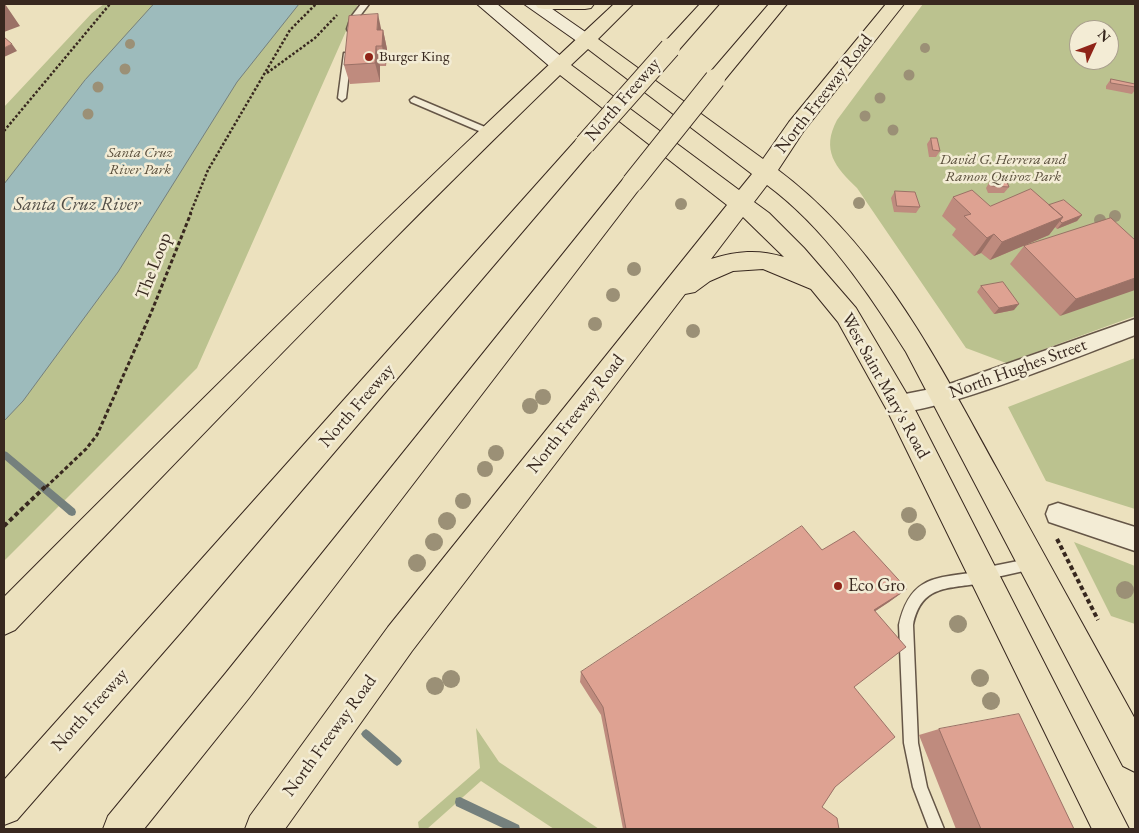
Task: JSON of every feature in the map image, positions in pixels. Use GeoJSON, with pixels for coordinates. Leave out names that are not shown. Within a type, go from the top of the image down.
{"type":"FeatureCollection","features":[{"type":"Feature","properties":{"kind":"main road","name":"West Saint Mary's Road"},"geometry":{"type":"LineString","coordinates":[[486,4],[561,66],[741,203],[785,242],[832,296],[865,343],[898,404],[1111,829]]}},
{"type":"Feature","properties":{"kind":"main road"},"geometry":{"type":"LineString","coordinates":[[533,4],[588,40],[766,171],[815,214],[866,271],[915,345],[1135,754]]}},
{"type":"Feature","properties":{"kind":"main road"},"geometry":{"type":"LineString","coordinates":[[544,4],[585,4]]}},
{"type":"Feature","properties":{"kind":"main road"},"geometry":{"type":"LineString","coordinates":[[4,619],[184,435],[489,132],[561,66],[624,4]]}},
{"type":"Feature","properties":{"kind":"main road","name":"North Freeway"},"geometry":{"type":"LineString","coordinates":[[4,807],[170,621],[585,144],[710,4]]}},
{"type":"Feature","properties":{"kind":"main road"},"geometry":{"type":"LineString","coordinates":[[121,829],[237,686],[632,182],[778,4]]}},
{"type":"Feature","properties":{"kind":"main road"},"geometry":{"type":"LineString","coordinates":[[764,20],[783,4]]}},
{"type":"Feature","properties":{"kind":"main road","name":"North Freeway Road"},"geometry":{"type":"LineString","coordinates":[[263,829],[400,639],[664,304],[766,171],[796,127],[896,4]]}},
{"type":"Feature","properties":{"kind":"main road"},"geometry":{"type":"LineString","coordinates":[[664,304],[708,269],[735,259],[778,263],[810,278],[832,296]]}},
{"type":"Feature","properties":{"kind":"main road"},"geometry":{"type":"LineString","coordinates":[[4,791],[170,621]]}},
{"type":"Feature","properties":{"kind":"main road"},"geometry":{"type":"LineString","coordinates":[[134,829],[237,686]]}},
{"type":"Feature","properties":{"kind":"street","name":"North Hughes Street"},"geometry":{"type":"LineString","coordinates":[[898,404],[941,396],[1135,327]]}},
{"type":"Feature","properties":{"kind":"street"},"geometry":{"type":"LineString","coordinates":[[1056,523],[1135,539]]}},
{"type":"Feature","properties":{"kind":"lane"},"geometry":{"type":"LineString","coordinates":[[349,34],[355,17],[364,6],[374,4]]}},
{"type":"Feature","properties":{"kind":"lane"},"geometry":{"type":"LineString","coordinates":[[342,98],[348,43]]}},
{"type":"Feature","properties":{"kind":"lane"},"geometry":{"type":"LineString","coordinates":[[414,100],[489,132]]}},
{"type":"Feature","properties":{"kind":"lane"},"geometry":{"type":"LineString","coordinates":[[936,829],[920,787],[911,743],[907,611],[911,602],[925,590],[946,583],[1033,564]]}},
{"type":"Feature","properties":{"kind":"path"},"geometry":{"type":"LineString","coordinates":[[4,131],[110,4]]}},
{"type":"Feature","properties":{"kind":"path","name":"The Loop"},"geometry":{"type":"LineString","coordinates":[[4,526],[86,449],[97,435],[151,313],[208,170],[290,30],[316,4]]}},
{"type":"Feature","properties":{"kind":"path"},"geometry":{"type":"LineString","coordinates":[[264,74],[315,38],[330,24],[340,10]]}},
{"type":"Feature","properties":{"kind":"path"},"geometry":{"type":"LineString","coordinates":[[1056,523],[1099,623]]}},
{"type":"Feature","properties":{"kind":"green space","name":"Santa Cruz River Park"},"geometry":{"type":"Polygon","coordinates":[[[104,4],[358,4],[197,368],[4,561],[4,107],[92,13],[104,4]]]}},
{"type":"Feature","properties":{"kind":"green space","name":"David G. Herrera and Ramon Quiroz Park"},"geometry":{"type":"Polygon","coordinates":[[[923,4],[1135,4],[1135,316],[1006,363],[966,348],[857,188],[837,165],[830,149],[832,131],[837,120],[923,4]]]}},
{"type":"Feature","properties":{"kind":"green space"},"geometry":{"type":"Polygon","coordinates":[[[1135,358],[1135,509],[1046,481],[1008,407],[1135,358]]]}},
{"type":"Feature","properties":{"kind":"green space"},"geometry":{"type":"Polygon","coordinates":[[[1074,542],[1135,566],[1135,624],[1111,616],[1074,542]]]}},
{"type":"Feature","properties":{"kind":"green space"},"geometry":{"type":"Polygon","coordinates":[[[476,728],[499,762],[599,829],[554,829],[481,781],[427,829],[419,829],[418,822],[480,768],[476,728]]]}},
{"type":"Feature","properties":{"kind":"water","name":"Santa Cruz River"},"geometry":{"type":"Polygon","coordinates":[[[154,4],[299,4],[237,82],[118,272],[23,401],[4,421],[4,184],[85,80],[154,4]]]}},
{"type":"Feature","properties":{"kind":"building"},"geometry":{"type":"Polygon","coordinates":[[[378,14],[377,30],[383,30],[382,46],[376,46],[375,63],[344,65],[349,16],[378,14]]]}},
{"type":"Feature","properties":{"kind":"building"},"geometry":{"type":"Polygon","coordinates":[[[4,37],[12,44],[4,48],[4,37]]]}},
{"type":"Feature","properties":{"kind":"building"},"geometry":{"type":"Polygon","coordinates":[[[1111,79],[1135,84],[1135,87],[1111,83],[1111,79]]]}},
{"type":"Feature","properties":{"kind":"building"},"geometry":{"type":"Polygon","coordinates":[[[931,138],[937,138],[940,151],[933,150],[931,138]]]}},
{"type":"Feature","properties":{"kind":"building"},"geometry":{"type":"Polygon","coordinates":[[[990,181],[1007,182],[1009,187],[992,186],[990,181]]]}},
{"type":"Feature","properties":{"kind":"building"},"geometry":{"type":"Polygon","coordinates":[[[1031,189],[1063,217],[1002,242],[994,234],[987,238],[964,216],[971,214],[953,197],[972,190],[990,206],[1031,189]]]}},
{"type":"Feature","properties":{"kind":"building"},"geometry":{"type":"Polygon","coordinates":[[[895,191],[915,192],[920,207],[897,206],[895,191]]]}},
{"type":"Feature","properties":{"kind":"building"},"geometry":{"type":"Polygon","coordinates":[[[1064,200],[1082,215],[1062,223],[1060,221],[1063,217],[1049,205],[1064,200]]]}},
{"type":"Feature","properties":{"kind":"building"},"geometry":{"type":"Polygon","coordinates":[[[1111,218],[1135,240],[1135,278],[1076,299],[1024,246],[1111,218]]]}},
{"type":"Feature","properties":{"kind":"building"},"geometry":{"type":"Polygon","coordinates":[[[1003,282],[1019,304],[999,308],[981,286],[1003,282]]]}},
{"type":"Feature","properties":{"kind":"building"},"geometry":{"type":"Polygon","coordinates":[[[802,526],[822,550],[854,531],[907,589],[874,610],[906,647],[854,687],[895,737],[835,787],[822,807],[837,818],[839,829],[626,829],[603,707],[581,672],[802,526]]]}},
{"type":"Feature","properties":{"kind":"building"},"geometry":{"type":"Polygon","coordinates":[[[1019,714],[1074,829],[981,829],[939,729],[1019,714]]]}},
{"type":"Feature","properties":{"kind":"waterway"},"geometry":{"type":"LineString","coordinates":[[4,454],[72,512]]}},
{"type":"Feature","properties":{"kind":"waterway"},"geometry":{"type":"LineString","coordinates":[[366,734],[397,761]]}},
{"type":"Feature","properties":{"kind":"waterway"},"geometry":{"type":"LineString","coordinates":[[460,802],[515,829]]}},
{"type":"Feature","properties":{"kind":"place","name":"Burger King"},"geometry":{"type":"Point","coordinates":[369,57]}},
{"type":"Feature","properties":{"kind":"place","name":"Eco Gro"},"geometry":{"type":"Point","coordinates":[838,586]}}]}
